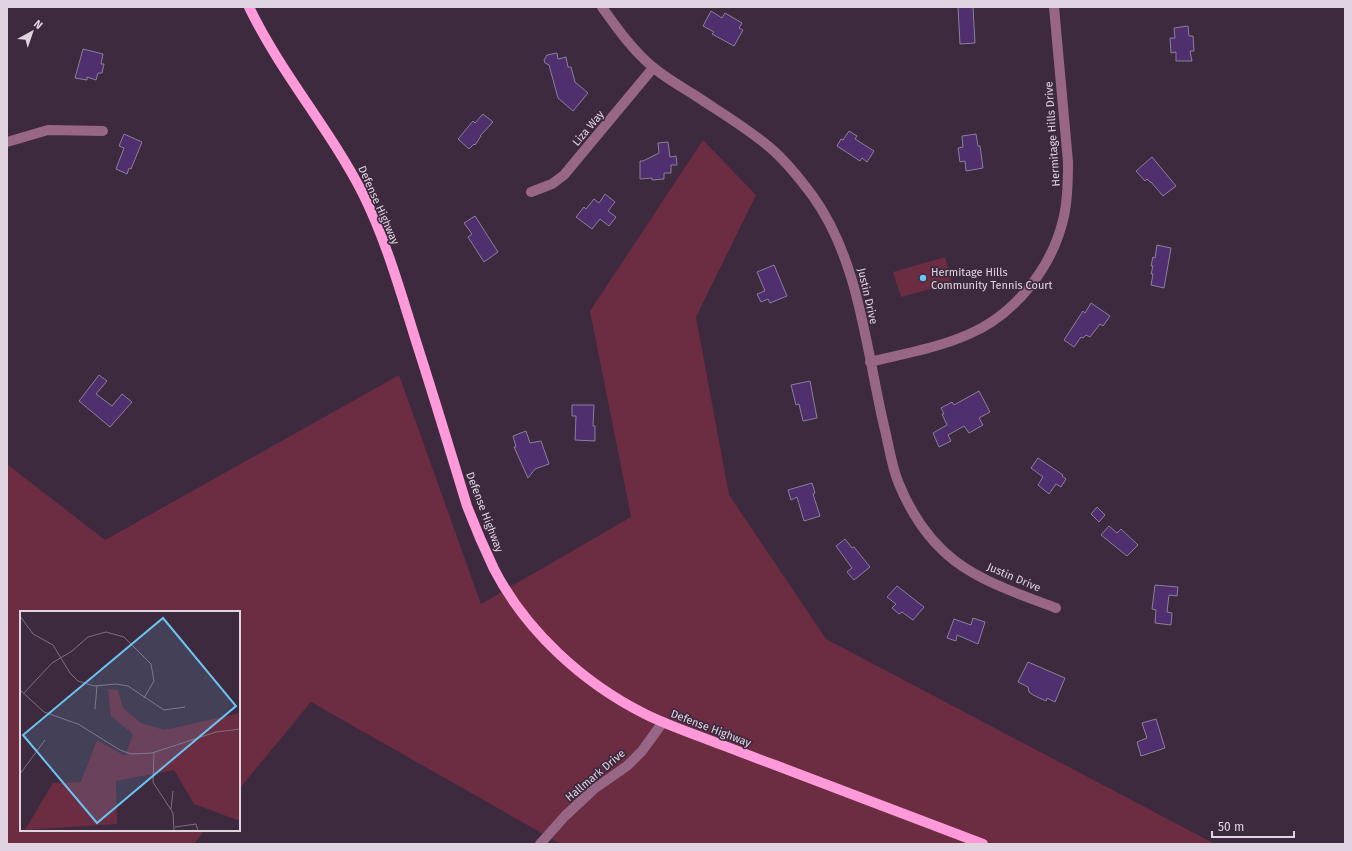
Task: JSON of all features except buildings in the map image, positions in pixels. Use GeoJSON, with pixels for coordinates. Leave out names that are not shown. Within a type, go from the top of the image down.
{"type":"FeatureCollection","features":[{"type":"Feature","properties":{"kind":"main road","name":"Defense Highway"},"geometry":{"type":"LineString","coordinates":[[249,7],[274,52],[339,150],[365,198],[380,233],[398,283],[467,506],[480,539],[508,593],[546,640],[584,675],[612,695],[647,715],[983,844]]}},
{"type":"Feature","properties":{"kind":"street","name":"Justin Drive"},"geometry":{"type":"LineString","coordinates":[[602,7],[620,32],[654,68],[752,133],[769,147],[794,172],[813,196],[828,219],[848,265],[859,307],[878,401],[898,482],[909,506],[923,528],[939,547],[955,561],[972,572],[1005,588],[1056,608]]}},
{"type":"Feature","properties":{"kind":"street","name":"Hermitage Hills Drive"},"geometry":{"type":"LineString","coordinates":[[870,362],[948,343],[985,327],[1006,312],[1021,297],[1042,270],[1052,251],[1064,218],[1068,181],[1068,162],[1054,7]]}},
{"type":"Feature","properties":{"kind":"street","name":"Liza Way"},"geometry":{"type":"LineString","coordinates":[[531,192],[552,184],[564,175],[654,68]]}},
{"type":"Feature","properties":{"kind":"street"},"geometry":{"type":"LineString","coordinates":[[7,142],[48,130],[103,131]]}},
{"type":"Feature","properties":{"kind":"street","name":"Hallmark Drive"},"geometry":{"type":"LineString","coordinates":[[540,844],[565,816],[594,789],[627,766],[642,750],[663,722]]}},
{"type":"Feature","properties":{"kind":"shaded area"},"geometry":{"type":"Polygon","coordinates":[[[703,140],[756,195],[696,317],[729,495],[826,639],[1215,844],[561,844],[311,702],[240,788],[240,611],[20,611],[20,831],[204,831],[194,844],[7,844],[7,464],[105,540],[399,375],[481,604],[631,517],[590,311],[703,140]]]}},
{"type":"Feature","properties":{"kind":"shaded area","name":"Hermitage Hills Community Tennis Court"},"geometry":{"type":"Polygon","coordinates":[[[945,257],[952,283],[901,297],[893,272],[945,257]]]}},
{"type":"Feature","properties":{"kind":"place","name":"Hermitage Hills Community Tennis Court"},"geometry":{"type":"Point","coordinates":[923,278]}}]}
